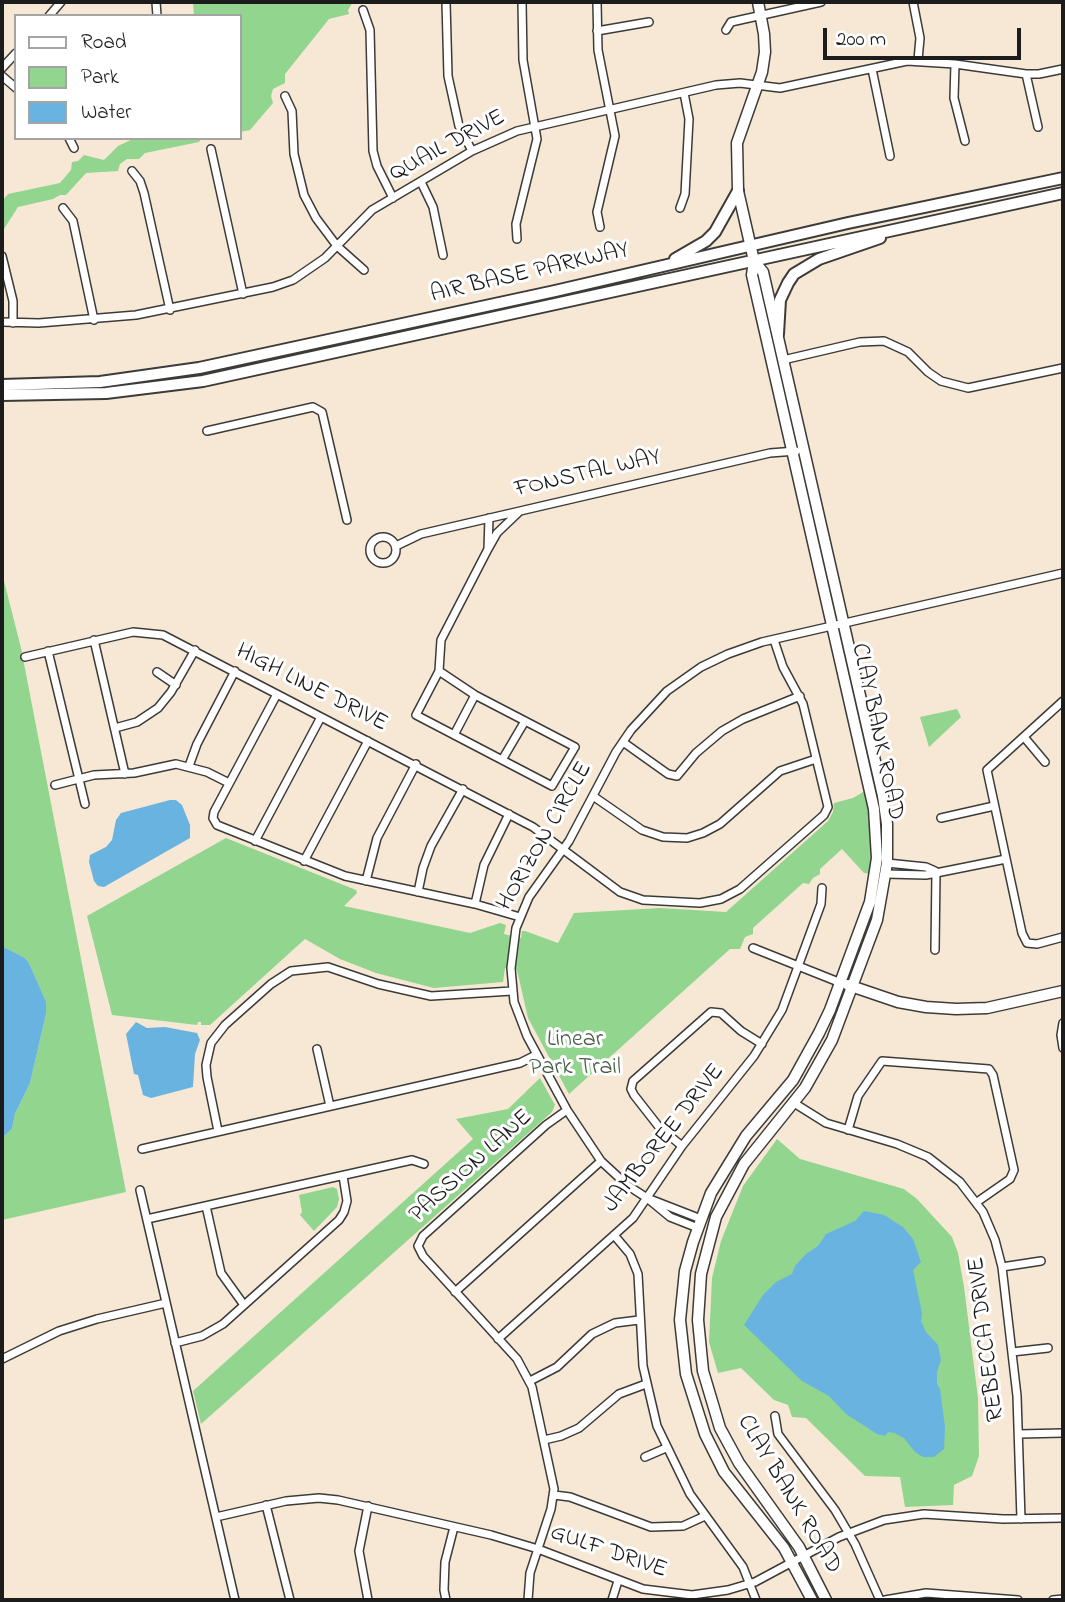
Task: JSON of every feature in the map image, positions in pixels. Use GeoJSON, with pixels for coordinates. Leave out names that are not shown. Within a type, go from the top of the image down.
{"type":"FeatureCollection","features":[{"type":"Feature","properties":{"kind":"main road","name":"AIR BASE PARKWAY"},"geometry":{"type":"LineString","coordinates":[[2,385],[100,382],[199,368],[750,244],[1063,178]]}},
{"type":"Feature","properties":{"kind":"main road"},"geometry":{"type":"LineString","coordinates":[[664,265],[710,237],[719,227],[738,191]]}},
{"type":"Feature","properties":{"kind":"main road","name":"AIR BASE PARKWAY"},"geometry":{"type":"LineString","coordinates":[[2,395],[106,393],[202,381],[1063,193]]}},
{"type":"Feature","properties":{"kind":"main road"},"geometry":{"type":"LineString","coordinates":[[778,334],[783,293],[802,268],[909,227]]}},
{"type":"Feature","properties":{"kind":"street"},"geometry":{"type":"LineString","coordinates":[[446,2],[448,76],[459,126],[472,151]]}},
{"type":"Feature","properties":{"kind":"street"},"geometry":{"type":"LineString","coordinates":[[517,239],[516,224],[535,152],[536,127],[523,60],[522,2]]}},
{"type":"Feature","properties":{"kind":"street"},"geometry":{"type":"LineString","coordinates":[[597,2],[600,65],[615,136],[597,212],[600,227]]}},
{"type":"Feature","properties":{"kind":"street","name":"CLAY BANK ROAD"},"geometry":{"type":"LineString","coordinates":[[758,2],[765,52],[762,72],[737,144],[738,191],[754,261],[752,275],[874,809],[877,842],[873,891],[830,1010],[807,1057],[783,1094],[732,1156],[711,1193],[685,1271],[680,1320],[691,1395],[705,1434],[724,1472],[763,1519],[793,1563],[812,1600]]}},
{"type":"Feature","properties":{"kind":"street"},"geometry":{"type":"LineString","coordinates":[[726,30],[731,22],[821,2]]}},
{"type":"Feature","properties":{"kind":"street"},"geometry":{"type":"LineString","coordinates":[[913,2],[920,32],[918,60]]}},
{"type":"Feature","properties":{"kind":"street"},"geometry":{"type":"LineString","coordinates":[[363,10],[370,30],[373,151],[377,166],[393,198]]}},
{"type":"Feature","properties":{"kind":"street"},"geometry":{"type":"LineString","coordinates":[[597,31],[649,22]]}},
{"type":"Feature","properties":{"kind":"street"},"geometry":{"type":"LineString","coordinates":[[2,68],[14,54]]}},
{"type":"Feature","properties":{"kind":"street","name":"QUAIL DRIVE"},"geometry":{"type":"LineString","coordinates":[[2,323],[94,320],[170,310],[293,280],[325,258],[360,221],[393,198],[501,136],[536,127],[727,84],[789,87],[918,60],[1026,74],[1063,69]]}},
{"type":"Feature","properties":{"kind":"street"},"geometry":{"type":"LineString","coordinates":[[955,64],[954,98],[965,141]]}},
{"type":"Feature","properties":{"kind":"street"},"geometry":{"type":"LineString","coordinates":[[872,69],[890,156]]}},
{"type":"Feature","properties":{"kind":"street"},"geometry":{"type":"LineString","coordinates":[[1026,74],[1038,127]]}},
{"type":"Feature","properties":{"kind":"street"},"geometry":{"type":"LineString","coordinates":[[680,208],[685,194],[689,119],[684,93]]}},
{"type":"Feature","properties":{"kind":"street"},"geometry":{"type":"LineString","coordinates":[[285,96],[292,111],[295,154],[304,195],[316,218],[337,246],[364,270]]}},
{"type":"Feature","properties":{"kind":"street"},"geometry":{"type":"LineString","coordinates":[[70,140],[74,148]]}},
{"type":"Feature","properties":{"kind":"street"},"geometry":{"type":"LineString","coordinates":[[211,149],[243,294]]}},
{"type":"Feature","properties":{"kind":"street"},"geometry":{"type":"LineString","coordinates":[[132,171],[140,181],[144,193],[170,310]]}},
{"type":"Feature","properties":{"kind":"street"},"geometry":{"type":"LineString","coordinates":[[421,181],[433,208],[443,255]]}},
{"type":"Feature","properties":{"kind":"street"},"geometry":{"type":"LineString","coordinates":[[62,208],[73,221],[94,320]]}},
{"type":"Feature","properties":{"kind":"street"},"geometry":{"type":"LineString","coordinates":[[2,256],[13,302],[13,323]]}},
{"type":"Feature","properties":{"kind":"street","name":"CLAY BANK ROAD"},"geometry":{"type":"LineString","coordinates":[[754,261],[763,272],[778,334],[883,796],[887,824],[887,869],[881,908],[853,987],[820,1064],[794,1103],[744,1164],[720,1208],[711,1231],[701,1274],[698,1320],[703,1371],[720,1427],[739,1463],[805,1556],[826,1600]]}},
{"type":"Feature","properties":{"kind":"street"},"geometry":{"type":"LineString","coordinates":[[783,359],[860,342],[884,341],[908,352],[941,381],[968,388],[1063,368]]}},
{"type":"Feature","properties":{"kind":"street"},"geometry":{"type":"LineString","coordinates":[[207,431],[313,407],[322,412],[347,520]]}},
{"type":"Feature","properties":{"kind":"street","name":"FONSTAL WAY"},"geometry":{"type":"LineString","coordinates":[[396,546],[421,534],[519,511],[770,453],[804,451]]}},
{"type":"Feature","properties":{"kind":"street"},"geometry":{"type":"LineString","coordinates":[[439,671],[475,695],[575,747],[552,786],[416,715],[439,671],[441,640],[497,533],[519,511]]}},
{"type":"Feature","properties":{"kind":"street"},"geometry":{"type":"LineString","coordinates":[[488,549],[489,518]]}},
{"type":"Feature","properties":{"kind":"street","name":"HORIZON CIRCLE"},"geometry":{"type":"LineString","coordinates":[[699,1223],[647,1198],[627,1185],[601,1161],[567,1110],[520,1023],[512,991],[514,937],[520,917],[535,887],[564,849],[623,742],[658,699],[689,674],[727,654],[774,639],[1063,573]]}},
{"type":"Feature","properties":{"kind":"street","name":"HIGH LINE DRIVE"},"geometry":{"type":"LineString","coordinates":[[25,657],[143,631],[163,635],[539,830],[612,887],[631,897],[694,903],[726,897],[740,889],[826,812],[828,805],[816,759]]}},
{"type":"Feature","properties":{"kind":"street"},"geometry":{"type":"LineString","coordinates":[[593,796],[642,830],[663,837],[688,838],[720,824],[780,771],[816,759],[800,696],[783,667],[774,639]]}},
{"type":"Feature","properties":{"kind":"street"},"geometry":{"type":"LineString","coordinates":[[94,640],[125,774]]}},
{"type":"Feature","properties":{"kind":"street"},"geometry":{"type":"LineString","coordinates":[[115,728],[149,715],[166,699],[195,650]]}},
{"type":"Feature","properties":{"kind":"street"},"geometry":{"type":"LineString","coordinates":[[48,651],[85,804]]}},
{"type":"Feature","properties":{"kind":"street"},"geometry":{"type":"LineString","coordinates":[[189,766],[197,744],[235,671]]}},
{"type":"Feature","properties":{"kind":"street"},"geometry":{"type":"LineString","coordinates":[[157,673],[176,685]]}},
{"type":"Feature","properties":{"kind":"street"},"geometry":{"type":"LineString","coordinates":[[277,694],[214,812],[214,821],[221,828],[345,876],[475,904],[520,917]]}},
{"type":"Feature","properties":{"kind":"street"},"geometry":{"type":"LineString","coordinates":[[454,735],[475,695]]}},
{"type":"Feature","properties":{"kind":"street"},"geometry":{"type":"LineString","coordinates":[[623,742],[671,775],[677,776],[696,753],[722,731],[743,719],[800,696]]}},
{"type":"Feature","properties":{"kind":"street"},"geometry":{"type":"LineString","coordinates":[[1063,701],[988,770],[1027,943],[1037,944],[1063,937]]}},
{"type":"Feature","properties":{"kind":"street"},"geometry":{"type":"LineString","coordinates":[[255,841],[321,717]]}},
{"type":"Feature","properties":{"kind":"street"},"geometry":{"type":"LineString","coordinates":[[502,760],[525,721]]}},
{"type":"Feature","properties":{"kind":"street"},"geometry":{"type":"LineString","coordinates":[[1024,737],[1045,762]]}},
{"type":"Feature","properties":{"kind":"street"},"geometry":{"type":"LineString","coordinates":[[304,861],[368,741]]}},
{"type":"Feature","properties":{"kind":"street"},"geometry":{"type":"LineString","coordinates":[[366,881],[377,838],[415,764]]}},
{"type":"Feature","properties":{"kind":"street"},"geometry":{"type":"LineString","coordinates":[[55,785],[102,774],[125,774],[167,765],[189,766],[229,783]]}},
{"type":"Feature","properties":{"kind":"street"},"geometry":{"type":"LineString","coordinates":[[418,892],[431,846],[463,789]]}},
{"type":"Feature","properties":{"kind":"street"},"geometry":{"type":"LineString","coordinates":[[941,818],[994,806]]}},
{"type":"Feature","properties":{"kind":"street"},"geometry":{"type":"LineString","coordinates":[[475,904],[484,865],[509,814]]}},
{"type":"Feature","properties":{"kind":"street"},"geometry":{"type":"LineString","coordinates":[[887,869],[926,875],[1006,859]]}},
{"type":"Feature","properties":{"kind":"street"},"geometry":{"type":"LineString","coordinates":[[935,950],[936,872]]}},
{"type":"Feature","properties":{"kind":"street","name":"JAMBOREE DRIVE"},"geometry":{"type":"LineString","coordinates":[[498,1339],[633,1217],[682,1146],[762,1044],[782,1010],[799,967],[821,904],[822,888]]}},
{"type":"Feature","properties":{"kind":"street"},"geometry":{"type":"LineString","coordinates":[[753,948],[898,1002],[956,1009],[987,1007],[1063,991]]}},
{"type":"Feature","properties":{"kind":"street"},"geometry":{"type":"LineString","coordinates":[[218,1132],[206,1065],[211,1043],[225,1025],[271,984],[291,971],[328,967],[378,984],[431,996],[512,991]]}},
{"type":"Feature","properties":{"kind":"street"},"geometry":{"type":"LineString","coordinates":[[682,1146],[659,1127],[634,1095],[631,1089],[633,1081],[711,1012],[721,1013],[741,1031],[762,1044]]}},
{"type":"Feature","properties":{"kind":"street"},"geometry":{"type":"LineString","coordinates":[[1063,1023],[1063,1048]]}},
{"type":"Feature","properties":{"kind":"street"},"geometry":{"type":"LineString","coordinates":[[317,1049],[330,1107]]}},
{"type":"Feature","properties":{"kind":"street"},"geometry":{"type":"LineString","coordinates":[[142,1149],[520,1063],[537,1055]]}},
{"type":"Feature","properties":{"kind":"street"},"geometry":{"type":"LineString","coordinates":[[848,1130],[858,1096],[881,1061],[989,1069],[993,1075],[1014,1170],[1010,1179],[976,1202]]}},
{"type":"Feature","properties":{"kind":"street","name":"REBECCA DRIVE"},"geometry":{"type":"LineString","coordinates":[[794,1103],[826,1122],[897,1144],[928,1157],[949,1172],[976,1202],[995,1240],[1002,1266],[1019,1434],[1021,1519]]}},
{"type":"Feature","properties":{"kind":"street","name":"PASSION LANE"},"geometry":{"type":"LineString","coordinates":[[528,1600],[528,1583],[554,1495],[553,1477],[530,1381],[522,1365],[423,1256],[418,1246],[419,1240],[546,1125],[567,1110]]}},
{"type":"Feature","properties":{"kind":"street"},"geometry":{"type":"LineString","coordinates":[[148,1219],[412,1160],[424,1164]]}},
{"type":"Feature","properties":{"kind":"street"},"geometry":{"type":"LineString","coordinates":[[455,1292],[601,1161]]}},
{"type":"Feature","properties":{"kind":"street"},"geometry":{"type":"LineString","coordinates":[[175,1343],[208,1334],[223,1324],[342,1216],[347,1201],[343,1176]]}},
{"type":"Feature","properties":{"kind":"street"},"geometry":{"type":"LineString","coordinates":[[140,1190],[235,1600]]}},
{"type":"Feature","properties":{"kind":"street"},"geometry":{"type":"LineString","coordinates":[[205,1206],[221,1273],[243,1305]]}},
{"type":"Feature","properties":{"kind":"street"},"geometry":{"type":"LineString","coordinates":[[614,1235],[630,1254],[638,1274],[639,1320],[646,1384],[657,1426],[684,1483],[705,1516],[740,1561],[756,1600]]}},
{"type":"Feature","properties":{"kind":"street"},"geometry":{"type":"LineString","coordinates":[[1002,1266],[1041,1261]]}},
{"type":"Feature","properties":{"kind":"street"},"geometry":{"type":"LineString","coordinates":[[2,1359],[59,1331],[166,1303]]}},
{"type":"Feature","properties":{"kind":"street"},"geometry":{"type":"LineString","coordinates":[[530,1381],[557,1367],[592,1334],[615,1323],[639,1320]]}},
{"type":"Feature","properties":{"kind":"street"},"geometry":{"type":"LineString","coordinates":[[1012,1352],[1048,1348]]}},
{"type":"Feature","properties":{"kind":"street"},"geometry":{"type":"LineString","coordinates":[[544,1440],[579,1428],[619,1394],[646,1384]]}},
{"type":"Feature","properties":{"kind":"street"},"geometry":{"type":"LineString","coordinates":[[775,1416],[778,1434],[825,1495],[849,1532],[882,1600],[926,1593],[1018,1600]]}},
{"type":"Feature","properties":{"kind":"street"},"geometry":{"type":"LineString","coordinates":[[1019,1434],[1063,1433]]}},
{"type":"Feature","properties":{"kind":"street"},"geometry":{"type":"LineString","coordinates":[[645,1457],[666,1448]]}},
{"type":"Feature","properties":{"kind":"street"},"geometry":{"type":"LineString","coordinates":[[554,1495],[570,1497],[651,1527],[683,1526],[705,1516]]}},
{"type":"Feature","properties":{"kind":"street","name":"GULF DRIVE"},"geometry":{"type":"LineString","coordinates":[[216,1517],[319,1498],[368,1506],[538,1549],[618,1581],[655,1592],[692,1597],[750,1584],[849,1532],[884,1520],[924,1514],[1021,1519],[1063,1518]]}},
{"type":"Feature","properties":{"kind":"street"},"geometry":{"type":"LineString","coordinates":[[266,1506],[290,1600]]}},
{"type":"Feature","properties":{"kind":"street"},"geometry":{"type":"LineString","coordinates":[[368,1506],[359,1551],[368,1600]]}},
{"type":"Feature","properties":{"kind":"street"},"geometry":{"type":"LineString","coordinates":[[446,1600],[445,1562],[454,1527]]}},
{"type":"Feature","properties":{"kind":"street"},"geometry":{"type":"LineString","coordinates":[[612,1600],[618,1581]]}},
{"type":"Feature","properties":{"kind":"street"},"geometry":{"type":"LineString","coordinates":[[1053,1600],[1063,1599]]}},
{"type":"Feature","properties":{"kind":"green space"},"geometry":{"type":"Polygon","coordinates":[[[193,2],[353,2],[348,10],[349,14],[329,19],[285,74],[285,83],[273,89],[273,103],[250,130],[242,132],[242,14],[194,14],[193,2]]]}},
{"type":"Feature","properties":{"kind":"green space"},"geometry":{"type":"Polygon","coordinates":[[[131,140],[200,140],[145,153],[139,159],[127,159],[120,164],[118,171],[86,173],[66,195],[18,207],[2,232],[2,201],[8,194],[60,183],[71,170],[72,162],[78,161],[84,155],[104,160],[118,146],[131,140]]]}},
{"type":"Feature","properties":{"kind":"green space"},"geometry":{"type":"Polygon","coordinates":[[[2,573],[21,648],[126,1192],[2,1220],[2,1138],[12,1129],[15,1114],[30,1083],[46,1014],[46,1003],[29,963],[2,946],[2,573]]]}},
{"type":"Feature","properties":{"kind":"green space"},"geometry":{"type":"Polygon","coordinates":[[[957,709],[961,717],[929,747],[920,717],[957,709]]]}},
{"type":"Feature","properties":{"kind":"green space"},"geometry":{"type":"Polygon","coordinates":[[[865,791],[870,814],[871,874],[864,873],[842,849],[820,869],[820,874],[809,884],[803,883],[753,928],[753,934],[745,937],[740,949],[730,949],[569,1094],[528,1018],[517,970],[505,968],[503,982],[434,988],[376,973],[340,959],[305,939],[210,1025],[112,1015],[87,916],[226,838],[356,890],[357,893],[344,906],[470,933],[500,923],[506,925],[504,934],[521,938],[522,931],[525,931],[558,943],[574,913],[660,908],[726,912],[828,821],[834,803],[853,798],[865,791]]]}},
{"type":"Feature","properties":{"kind":"green space","name":"Linear Park Trail"},"geometry":{"type":"Polygon","coordinates":[[[540,1078],[555,1105],[552,1112],[201,1424],[193,1391],[473,1139],[456,1119],[508,1109],[540,1078]]]}},
{"type":"Feature","properties":{"kind":"green space"},"geometry":{"type":"Polygon","coordinates":[[[777,1139],[800,1159],[904,1189],[917,1199],[952,1237],[958,1253],[964,1287],[978,1398],[979,1456],[972,1476],[954,1485],[953,1505],[905,1507],[900,1477],[865,1476],[806,1418],[792,1417],[788,1405],[774,1400],[741,1368],[718,1373],[709,1342],[712,1278],[721,1241],[743,1186],[777,1139]]]}},
{"type":"Feature","properties":{"kind":"green space"},"geometry":{"type":"Polygon","coordinates":[[[333,1187],[337,1189],[339,1199],[337,1207],[314,1231],[300,1215],[302,1212],[299,1195],[333,1187]]]}},
{"type":"Feature","properties":{"kind":"water"},"geometry":{"type":"Polygon","coordinates":[[[176,800],[182,805],[190,825],[190,838],[104,887],[98,886],[89,862],[90,855],[106,847],[112,840],[116,820],[121,813],[176,800]]]}},
{"type":"Feature","properties":{"kind":"water"},"geometry":{"type":"Polygon","coordinates":[[[2,946],[29,963],[46,1002],[46,1014],[30,1083],[15,1114],[12,1129],[2,1138],[2,946]]]}},
{"type":"Feature","properties":{"kind":"water"},"geometry":{"type":"Polygon","coordinates":[[[136,1022],[147,1028],[165,1027],[197,1033],[200,1040],[195,1054],[193,1087],[151,1098],[143,1095],[138,1075],[134,1074],[126,1034],[136,1022]]]}},
{"type":"Feature","properties":{"kind":"water"},"geometry":{"type":"Polygon","coordinates":[[[864,1211],[884,1215],[903,1227],[913,1239],[921,1262],[913,1270],[922,1313],[921,1321],[926,1332],[938,1345],[941,1360],[937,1384],[945,1427],[944,1449],[934,1457],[923,1457],[915,1452],[904,1438],[888,1432],[885,1436],[877,1434],[846,1414],[829,1396],[802,1381],[744,1325],[763,1295],[776,1282],[792,1274],[795,1266],[818,1246],[826,1234],[855,1221],[864,1211]]]}}]}
